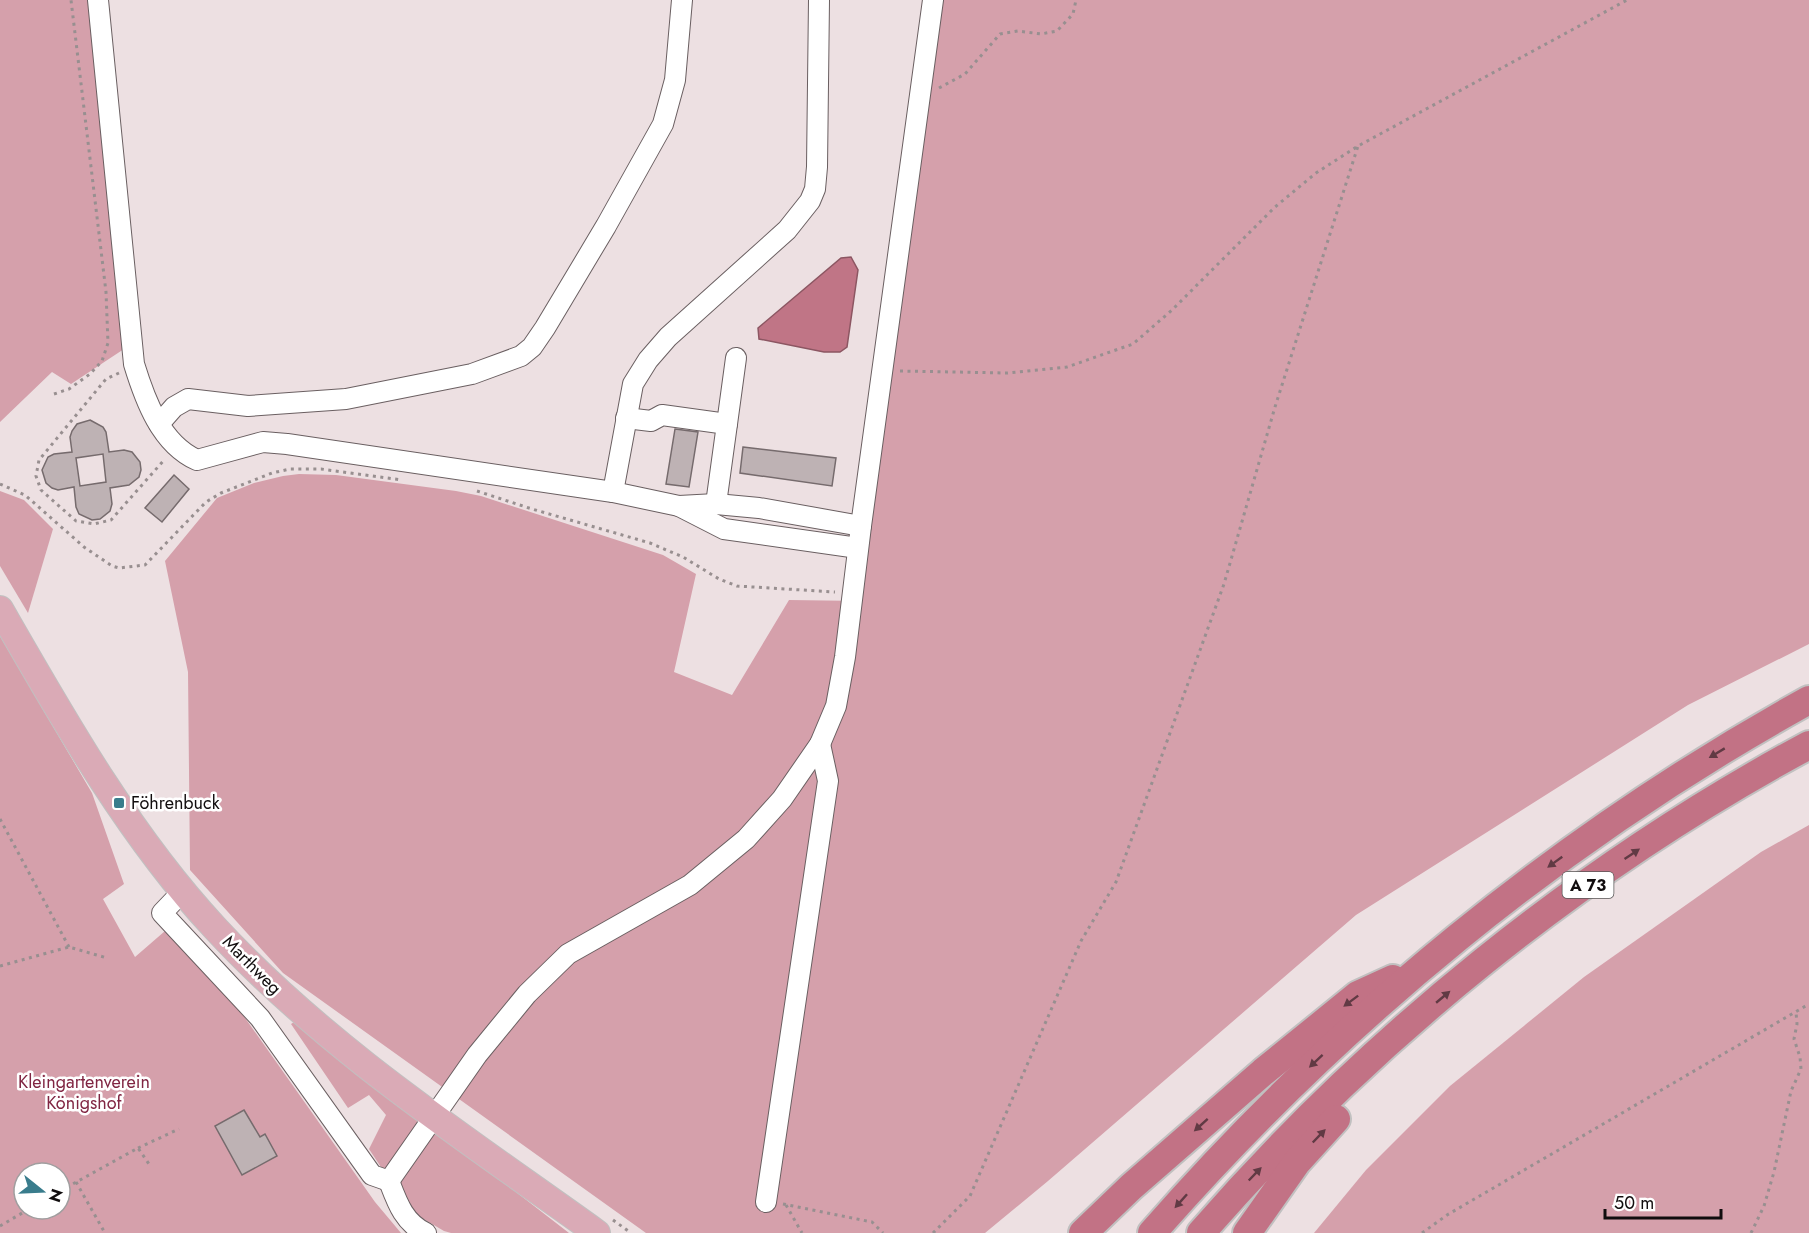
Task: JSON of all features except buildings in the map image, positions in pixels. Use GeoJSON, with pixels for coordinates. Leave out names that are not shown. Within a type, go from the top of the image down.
{"type":"FeatureCollection","features":[{"type":"Feature","properties":{"kind":"highway","name":"A 73"},"geometry":{"type":"LineString","coordinates":[[1152,1233],[1283,1093],[1423,966],[1532,879],[1611,822],[1713,755],[1809,700]]}},
{"type":"Feature","properties":{"kind":"highway","name":"A 73"},"geometry":{"type":"LineString","coordinates":[[1201,1233],[1354,1074],[1511,941],[1612,867],[1717,798],[1809,745]]}},
{"type":"Feature","properties":{"kind":"highway"},"geometry":{"type":"LineString","coordinates":[[1083,1233],[1215,1112],[1358,995],[1423,966]]}},
{"type":"Feature","properties":{"kind":"highway","name":"A 73"},"geometry":{"type":"LineString","coordinates":[[1247,1233],[1308,1148],[1368,1088],[1398,1035]]}},
{"type":"Feature","properties":{"kind":"main road","name":"Marthweg"},"geometry":{"type":"LineString","coordinates":[[0,609],[87,754],[130,820],[183,891],[215,928],[292,1004],[372,1069],[435,1116],[601,1224]]}},
{"type":"Feature","properties":{"kind":"street"},"geometry":{"type":"LineString","coordinates":[[98,0],[134,364],[141,388],[159,424],[184,455],[197,460],[209,459],[263,442],[287,444],[613,492],[680,506],[716,504],[759,508],[861,526]]}},
{"type":"Feature","properties":{"kind":"street"},"geometry":{"type":"LineString","coordinates":[[159,424],[174,407],[188,399],[248,406],[346,399],[472,374],[521,356],[532,347],[545,328],[663,124],[675,80],[682,0]]}},
{"type":"Feature","properties":{"kind":"street"},"geometry":{"type":"LineString","coordinates":[[613,492],[633,384],[648,360],[668,337],[787,230],[810,201],[815,189],[817,167],[819,0]]}},
{"type":"Feature","properties":{"kind":"street"},"geometry":{"type":"LineString","coordinates":[[389,1181],[499,1027],[527,994],[568,954],[690,885],[746,839],[782,799],[820,744],[836,706],[845,657],[933,0]]}},
{"type":"Feature","properties":{"kind":"street"},"geometry":{"type":"LineString","coordinates":[[716,504],[736,358]]}},
{"type":"Feature","properties":{"kind":"street"},"geometry":{"type":"LineString","coordinates":[[626,418],[651,422],[662,415],[727,424]]}},
{"type":"Feature","properties":{"kind":"street"},"geometry":{"type":"LineString","coordinates":[[680,506],[724,530],[858,548]]}},
{"type":"Feature","properties":{"kind":"street"},"geometry":{"type":"LineString","coordinates":[[766,1202],[828,781],[820,744]]}},
{"type":"Feature","properties":{"kind":"street"},"geometry":{"type":"LineString","coordinates":[[183,891],[162,913],[260,1018],[372,1175],[389,1181],[402,1212],[417,1229],[426,1233]]}},
{"type":"Feature","properties":{"kind":"path"},"geometry":{"type":"LineString","coordinates":[[54,394],[69,389],[90,375],[102,362],[108,343],[109,320],[71,0]]}},
{"type":"Feature","properties":{"kind":"path"},"geometry":{"type":"LineString","coordinates":[[921,97],[965,74],[1000,34],[1018,31],[1041,34],[1057,31],[1073,14],[1076,0]]}},
{"type":"Feature","properties":{"kind":"path"},"geometry":{"type":"LineString","coordinates":[[882,371],[1007,373],[1067,367],[1133,344],[1172,310],[1275,207],[1316,173],[1358,146],[1627,0]]}},
{"type":"Feature","properties":{"kind":"path"},"geometry":{"type":"LineString","coordinates":[[933,1233],[970,1196],[1081,941],[1116,882],[1224,584],[1275,407],[1358,146]]}},
{"type":"Feature","properties":{"kind":"path"},"geometry":{"type":"LineString","coordinates":[[134,364],[106,379],[39,460],[36,476],[41,490],[76,521],[94,525],[111,520],[177,447]]}},
{"type":"Feature","properties":{"kind":"path"},"geometry":{"type":"LineString","coordinates":[[0,484],[25,495],[84,547],[112,566],[119,568],[145,565],[206,502],[221,493],[272,473],[290,469],[321,469],[411,481]]}},
{"type":"Feature","properties":{"kind":"path"},"geometry":{"type":"LineString","coordinates":[[466,488],[650,543],[683,557],[719,579],[737,586],[852,593]]}},
{"type":"Feature","properties":{"kind":"path"},"geometry":{"type":"LineString","coordinates":[[0,819],[69,947]]}},
{"type":"Feature","properties":{"kind":"path"},"geometry":{"type":"LineString","coordinates":[[0,966],[69,947],[107,958]]}},
{"type":"Feature","properties":{"kind":"path"},"geometry":{"type":"LineString","coordinates":[[1422,1233],[1448,1215],[1809,1004]]}},
{"type":"Feature","properties":{"kind":"path"},"geometry":{"type":"LineString","coordinates":[[1751,1233],[1764,1206],[1774,1172],[1791,1091],[1801,1069],[1794,1039],[1797,1024],[1796,1012]]}},
{"type":"Feature","properties":{"kind":"path"},"geometry":{"type":"LineString","coordinates":[[72,1184],[179,1128]]}},
{"type":"Feature","properties":{"kind":"path"},"geometry":{"type":"LineString","coordinates":[[138,1148],[151,1167]]}},
{"type":"Feature","properties":{"kind":"path"},"geometry":{"type":"LineString","coordinates":[[76,1182],[105,1233]]}},
{"type":"Feature","properties":{"kind":"path"},"geometry":{"type":"LineString","coordinates":[[766,1202],[872,1222],[883,1233]]}},
{"type":"Feature","properties":{"kind":"path"},"geometry":{"type":"LineString","coordinates":[[786,1205],[802,1233]]}},
{"type":"Feature","properties":{"kind":"path"},"geometry":{"type":"LineString","coordinates":[[601,1224],[631,1233]]}},
{"type":"Feature","properties":{"kind":"green space"},"geometry":{"type":"Polygon","coordinates":[[[0,0],[89,0],[124,349],[71,384],[52,372],[0,422],[0,0]]]}},
{"type":"Feature","properties":{"kind":"green space"},"geometry":{"type":"Polygon","coordinates":[[[939,0],[1809,0],[1809,644],[1688,705],[1356,915],[985,1233],[646,1233],[283,973],[190,870],[188,672],[165,561],[217,498],[254,483],[283,476],[336,475],[481,496],[663,555],[696,574],[674,672],[732,695],[789,600],[862,601],[930,52],[939,0]]]}},
{"type":"Feature","properties":{"kind":"green space"},"geometry":{"type":"Polygon","coordinates":[[[0,491],[24,500],[53,529],[28,613],[0,566],[0,491]]]}},
{"type":"Feature","properties":{"kind":"green space","name":"Kleingartenverein Königshof"},"geometry":{"type":"Polygon","coordinates":[[[0,636],[92,793],[124,884],[103,899],[135,957],[165,931],[243,1015],[375,1202],[401,1233],[0,1233],[0,636]]]}},
{"type":"Feature","properties":{"kind":"green space"},"geometry":{"type":"Polygon","coordinates":[[[1809,825],[1809,1233],[1314,1233],[1366,1170],[1450,1086],[1584,977],[1761,852],[1809,825]]]}},
{"type":"Feature","properties":{"kind":"green space"},"geometry":{"type":"Polygon","coordinates":[[[299,1019],[450,1141],[569,1233],[451,1233],[410,1211],[369,1149],[386,1115],[369,1095],[348,1108],[291,1024],[299,1019]]]}},
{"type":"Feature","properties":{"kind":"shaded area"},"geometry":{"type":"Polygon","coordinates":[[[851,257],[858,270],[847,347],[840,352],[824,352],[759,339],[758,328],[841,258],[851,257]]]}},
{"type":"Feature","properties":{"kind":"place","name":"Föhrenbuck"},"geometry":{"type":"Point","coordinates":[119,803]}}]}
